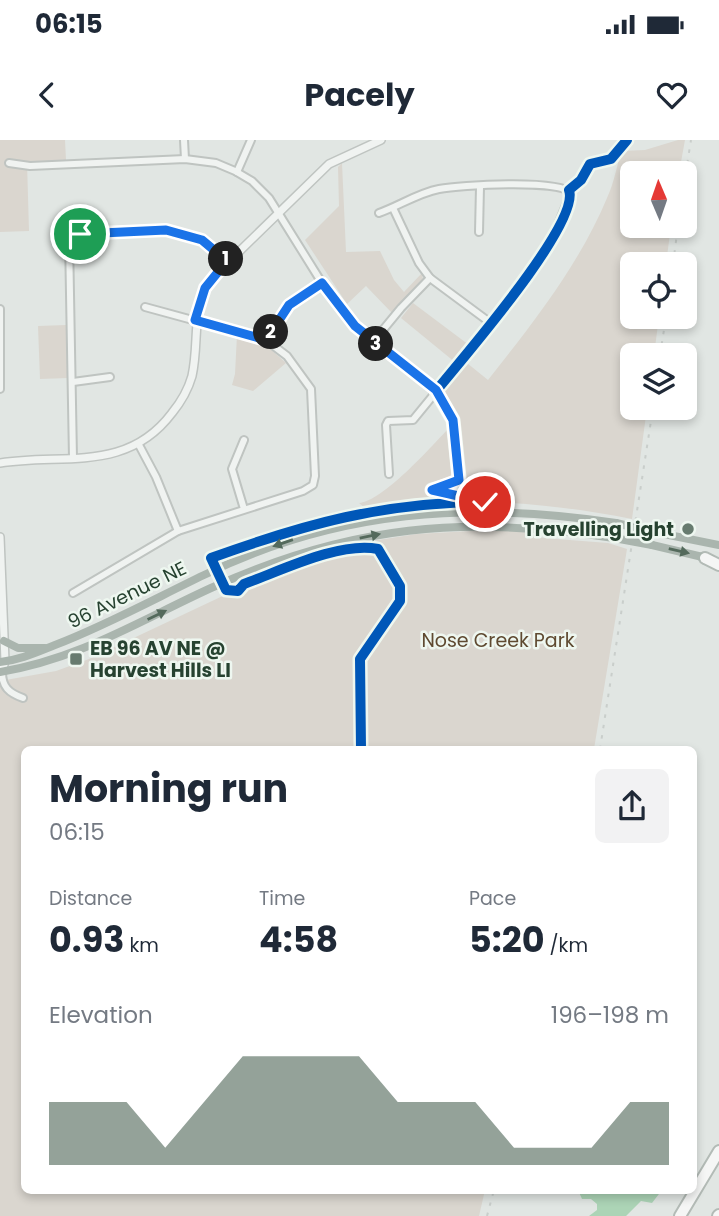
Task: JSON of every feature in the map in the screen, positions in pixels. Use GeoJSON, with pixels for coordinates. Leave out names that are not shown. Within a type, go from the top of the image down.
{"type":"FeatureCollection","features":[{"type":"Feature","properties":{"kind":"highway"},"geometry":{"type":"LineString","coordinates":[[705,558],[719,563]]}},
{"type":"Feature","properties":{"kind":"highway"},"geometry":{"type":"LineString","coordinates":[[697,1188],[719,1151]]}},
{"type":"Feature","properties":{"kind":"highway"},"geometry":{"type":"LineString","coordinates":[[680,1216],[693,1194]]}},
{"type":"Feature","properties":{"kind":"main road","name":"96 Avenue NE"},"geometry":{"type":"LineString","coordinates":[[1,667],[92,631],[206,574],[281,544],[328,529],[388,517],[443,512],[505,511],[617,523],[719,545]]}},
{"type":"Feature","properties":{"kind":"main road","name":"96 Avenue NE"},"geometry":{"type":"LineString","coordinates":[[1,667],[74,654],[213,587],[332,545],[369,536],[433,527],[505,525],[614,538],[705,558]]}},
{"type":"Feature","properties":{"kind":"main road"},"geometry":{"type":"LineString","coordinates":[[206,574],[213,587]]}},
{"type":"Feature","properties":{"kind":"main road"},"geometry":{"type":"LineString","coordinates":[[4,641],[18,648],[48,648]]}},
{"type":"Feature","properties":{"kind":"street"},"geometry":{"type":"LineString","coordinates":[[184,140],[185,159]]}},
{"type":"Feature","properties":{"kind":"street"},"geometry":{"type":"LineString","coordinates":[[237,172],[251,140]]}},
{"type":"Feature","properties":{"kind":"street"},"geometry":{"type":"LineString","coordinates":[[0,463],[108,456],[139,445],[165,423],[184,398],[192,376],[195,320],[205,288],[227,261],[329,164],[381,140]]}},
{"type":"Feature","properties":{"kind":"street"},"geometry":{"type":"LineString","coordinates":[[9,163],[39,166],[185,159],[216,163],[237,172],[252,181],[269,198],[322,283],[355,326],[436,390]]}},
{"type":"Feature","properties":{"kind":"street"},"geometry":{"type":"LineString","coordinates":[[379,213],[438,189],[543,184],[565,187],[571,193],[552,239],[517,293],[413,420],[388,421],[389,474]]}},
{"type":"Feature","properties":{"kind":"street"},"geometry":{"type":"LineString","coordinates":[[479,232],[480,187]]}},
{"type":"Feature","properties":{"kind":"street"},"geometry":{"type":"LineString","coordinates":[[393,208],[419,263],[430,278],[492,324]]}},
{"type":"Feature","properties":{"kind":"street"},"geometry":{"type":"LineString","coordinates":[[73,458],[69,239],[80,234],[166,230],[202,240],[227,261]]}},
{"type":"Feature","properties":{"kind":"street"},"geometry":{"type":"LineString","coordinates":[[373,342],[401,307],[430,278]]}},
{"type":"Feature","properties":{"kind":"street"},"geometry":{"type":"LineString","coordinates":[[266,340],[289,305],[322,283]]}},
{"type":"Feature","properties":{"kind":"street"},"geometry":{"type":"LineString","coordinates":[[73,593],[178,531],[303,491],[313,485],[315,476],[311,389],[287,356],[266,340],[145,307]]}},
{"type":"Feature","properties":{"kind":"street"},"geometry":{"type":"LineString","coordinates":[[0,309],[0,389]]}},
{"type":"Feature","properties":{"kind":"street"},"geometry":{"type":"LineString","coordinates":[[73,382],[110,377]]}},
{"type":"Feature","properties":{"kind":"street"},"geometry":{"type":"LineString","coordinates":[[244,440],[232,469],[244,509]]}},
{"type":"Feature","properties":{"kind":"street"},"geometry":{"type":"LineString","coordinates":[[139,445],[156,477],[178,531]]}},
{"type":"Feature","properties":{"kind":"street"},"geometry":{"type":"LineString","coordinates":[[0,537],[4,641],[2,680],[7,691],[23,698]]}},
{"type":"Feature","properties":{"kind":"green space"},"geometry":{"type":"Polygon","coordinates":[[[0,140],[65,140],[66,160],[27,162],[29,231],[0,232],[0,140]]]}},
{"type":"Feature","properties":{"kind":"green space"},"geometry":{"type":"Polygon","coordinates":[[[685,140],[681,161],[620,161],[620,238],[669,238],[668,252],[620,252],[620,329],[657,329],[656,343],[620,343],[620,420],[645,420],[632,519],[566,508],[500,502],[435,503],[369,511],[359,503],[369,500],[393,484],[452,424],[439,399],[467,363],[488,380],[538,315],[569,270],[596,223],[612,186],[621,151],[645,150],[685,140]]]}},
{"type":"Feature","properties":{"kind":"green space"},"geometry":{"type":"Polygon","coordinates":[[[342,163],[346,252],[380,251],[394,280],[404,292],[422,273],[423,280],[392,313],[366,286],[347,304],[305,240],[339,206],[338,167],[342,163]]]}},
{"type":"Feature","properties":{"kind":"green space"},"geometry":{"type":"Polygon","coordinates":[[[413,303],[469,345],[456,363],[401,318],[413,303]]]}},
{"type":"Feature","properties":{"kind":"green space"},"geometry":{"type":"Polygon","coordinates":[[[66,325],[68,378],[40,379],[38,326],[66,325]]]}},
{"type":"Feature","properties":{"kind":"green space"},"geometry":{"type":"Polygon","coordinates":[[[237,335],[267,346],[286,363],[253,391],[232,385],[237,335]]]}},
{"type":"Feature","properties":{"kind":"green space","name":"Nose Creek Park"},"geometry":{"type":"Polygon","coordinates":[[[520,531],[544,538],[608,543],[627,549],[594,746],[21,746],[21,1194],[484,1194],[479,1216],[0,1216],[0,681],[56,671],[89,659],[246,585],[312,559],[365,542],[417,534],[520,531]]]}},
{"type":"Feature","properties":{"kind":"shaded area"},"geometry":{"type":"Polygon","coordinates":[[[580,1194],[659,1194],[652,1203],[641,1201],[626,1216],[589,1216],[597,1210],[597,1204],[591,1199],[582,1199],[580,1194]]]}},
{"type":"Feature","properties":{"kind":"railway"},"geometry":{"type":"LineString","coordinates":[[688,161],[691,140]]}},
{"type":"Feature","properties":{"kind":"railway"},"geometry":{"type":"LineString","coordinates":[[675,252],[676,238]]}},
{"type":"Feature","properties":{"kind":"railway"},"geometry":{"type":"LineString","coordinates":[[662,343],[664,329]]}},
{"type":"Feature","properties":{"kind":"railway"},"geometry":{"type":"LineString","coordinates":[[600,746],[651,420]]}},
{"type":"Feature","properties":{"kind":"railway"},"geometry":{"type":"LineString","coordinates":[[487,1216],[493,1194]]}},
{"type":"Feature","properties":{"kind":"cycle path"},"geometry":{"type":"LineString","coordinates":[[461,497],[432,490],[456,483],[459,477],[453,420],[436,391],[539,260],[568,207],[569,190],[581,180],[590,164],[611,159],[627,140]]}},
{"type":"Feature","properties":{"kind":"cycle path"},"geometry":{"type":"LineString","coordinates":[[361,746],[360,659],[400,601],[400,586],[378,549],[346,549],[328,553],[244,584],[238,591],[226,590],[211,558],[345,517],[413,506],[485,502]]}},
{"type":"Feature","properties":{"kind":"place","name":"Travelling Light"},"geometry":{"type":"Point","coordinates":[688,529]}},
{"type":"Feature","properties":{"kind":"place","name":"EB 96 AV NE @ Harvest Hills LI"},"geometry":{"type":"Point","coordinates":[76,659]}},
{"type":"Feature","properties":{"kind":"route"},"geometry":{"type":"LineString","coordinates":[[80,234],[166,230],[202,240],[227,261],[205,288],[195,320],[266,340],[289,305],[322,283],[355,326],[436,390],[453,420],[459,480],[432,490],[485,502]]}}]}
